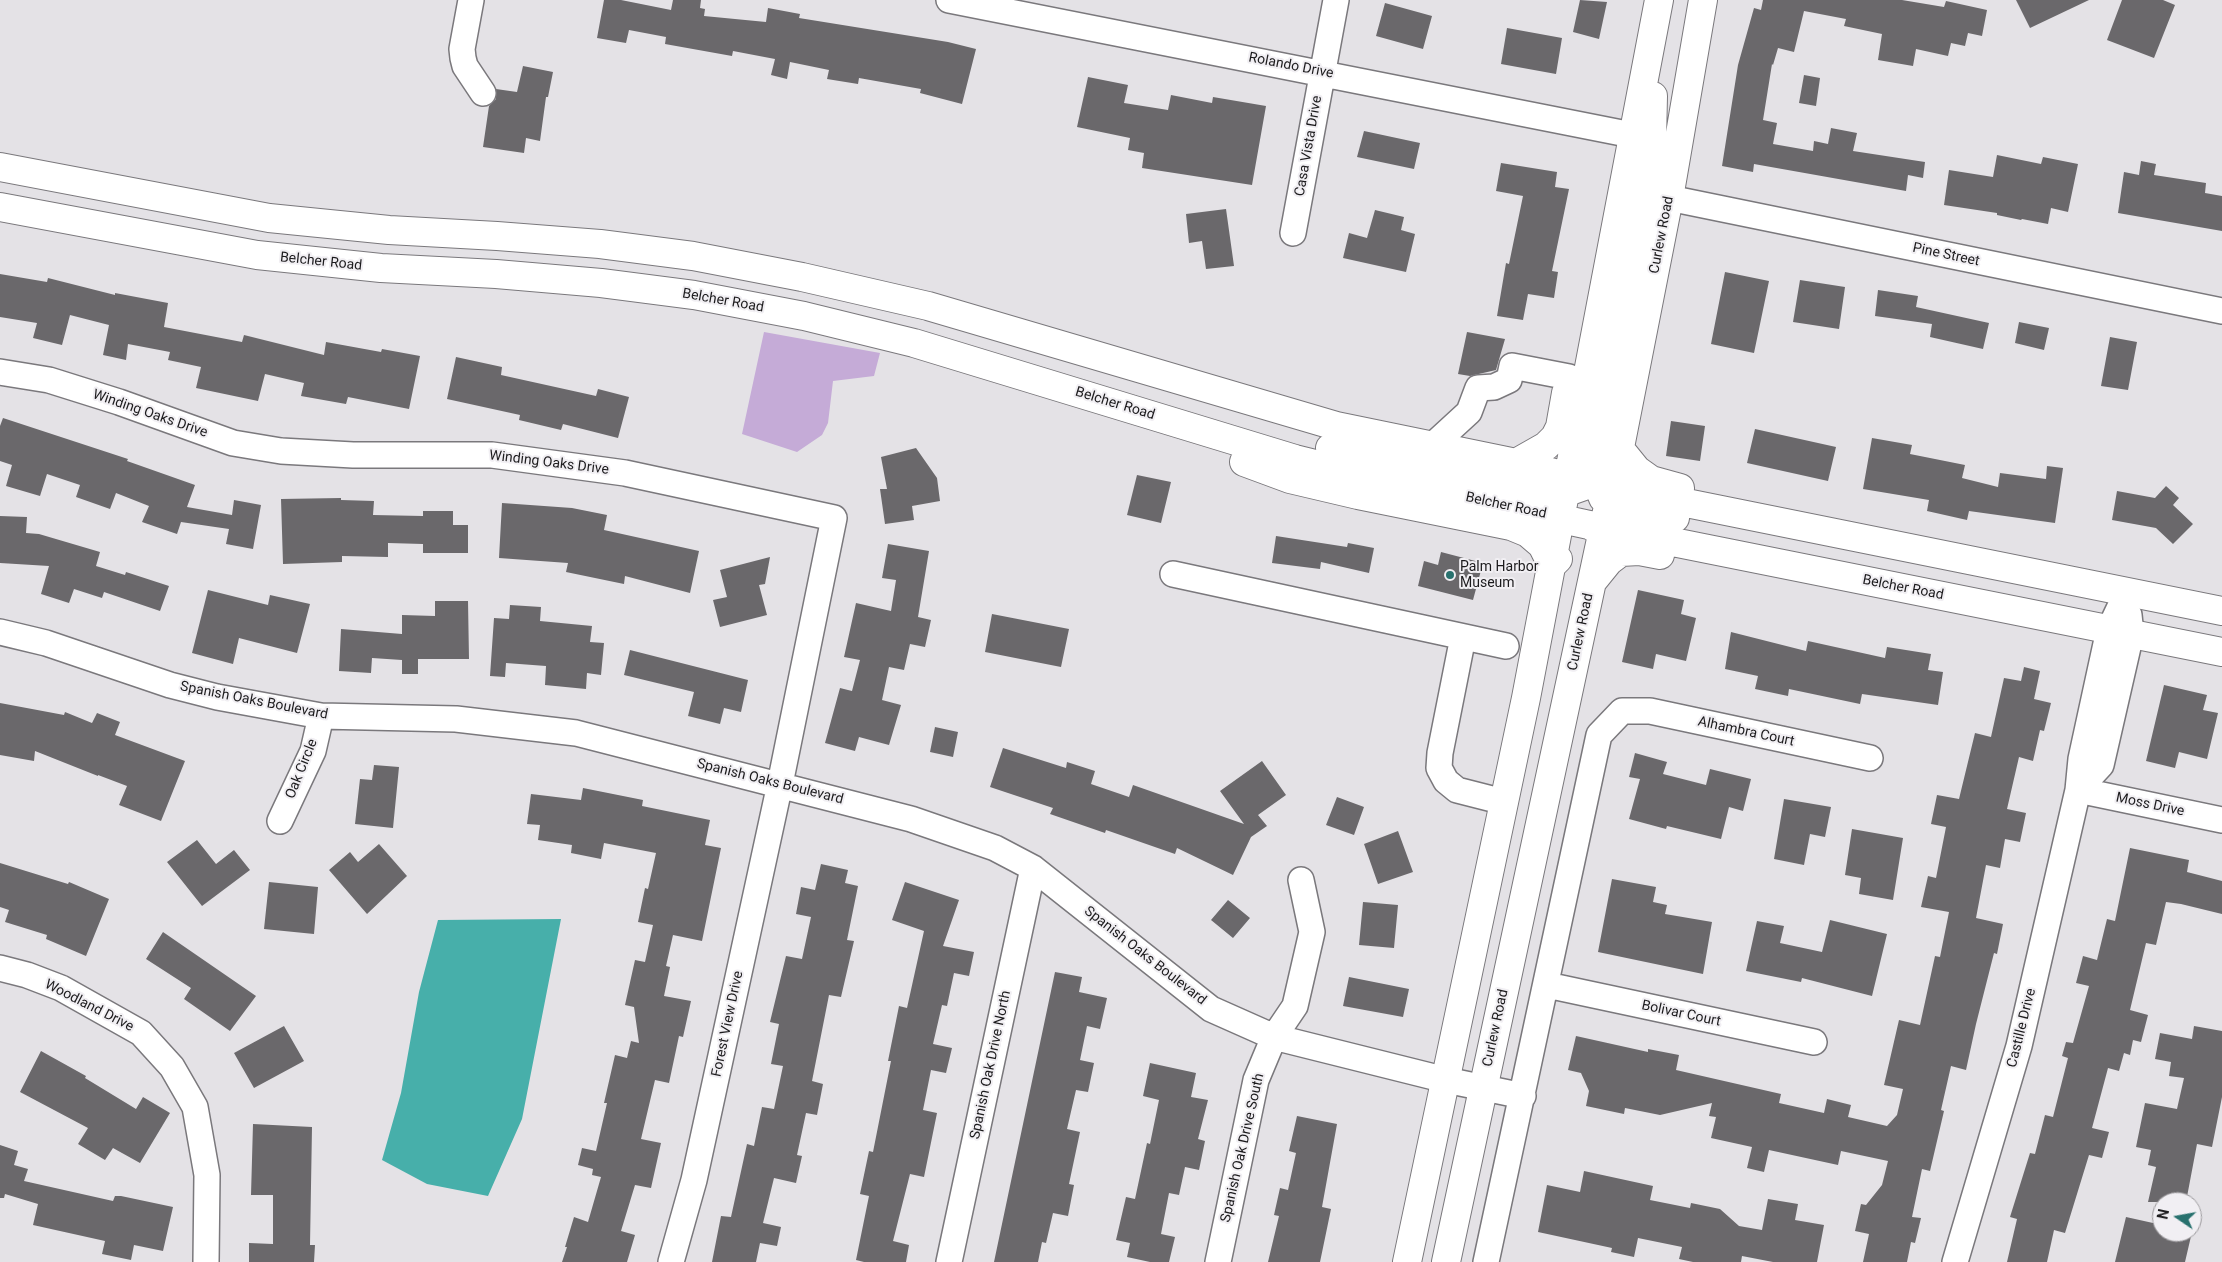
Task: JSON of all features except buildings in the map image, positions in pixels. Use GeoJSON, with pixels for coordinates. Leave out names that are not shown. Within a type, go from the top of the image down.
{"type":"FeatureCollection","features":[{"type":"Feature","properties":{"kind":"main road","name":"Curlew Road"},"geometry":{"type":"LineString","coordinates":[[1407,1262],[1552,565],[1620,449],[1669,198],[1704,0]]}},
{"type":"Feature","properties":{"kind":"main road","name":"Curlew Road"},"geometry":{"type":"LineString","coordinates":[[1446,1262],[1591,583],[1586,505],[1617,218],[1657,10]]}},
{"type":"Feature","properties":{"kind":"main road"},"geometry":{"type":"LineString","coordinates":[[1529,874],[1529,799],[1575,580],[1598,433],[1652,140],[1657,10]]}},
{"type":"Feature","properties":{"kind":"main road","name":"Belcher Road"},"geometry":{"type":"LineString","coordinates":[[0,167],[269,218],[389,230],[600,244],[693,256],[793,275],[928,306],[1336,426],[1516,463],[1642,536],[2222,652]]}},
{"type":"Feature","properties":{"kind":"main road","name":"Belcher Road"},"geometry":{"type":"LineString","coordinates":[[0,207],[257,255],[381,268],[496,274],[601,283],[694,295],[804,316],[914,343],[1295,460],[1586,505],[1955,557],[2222,611]]}},
{"type":"Feature","properties":{"kind":"main road"},"geometry":{"type":"LineString","coordinates":[[1516,463],[1546,446],[1560,427],[1588,275],[1617,218]]}},
{"type":"Feature","properties":{"kind":"main road"},"geometry":{"type":"LineString","coordinates":[[1132,410],[1218,452],[1290,479],[1358,495],[1512,526],[1528,533],[1542,544],[1552,565]]}},
{"type":"Feature","properties":{"kind":"main road"},"geometry":{"type":"LineString","coordinates":[[1620,449],[1637,470],[1651,480],[1662,484],[1762,504],[1955,557]]}},
{"type":"Feature","properties":{"kind":"main road"},"geometry":{"type":"LineString","coordinates":[[1586,505],[1632,513],[1656,514],[1883,560],[1997,565]]}},
{"type":"Feature","properties":{"kind":"main road"},"geometry":{"type":"LineString","coordinates":[[1591,583],[1609,562],[1621,552],[1639,551],[1802,583],[1920,592]]}},
{"type":"Feature","properties":{"kind":"street"},"geometry":{"type":"LineString","coordinates":[[471,0],[462,49],[463,58],[465,66],[483,93]]}},
{"type":"Feature","properties":{"kind":"street","name":"Rolando Drive"},"geometry":{"type":"LineString","coordinates":[[949,0],[1037,9],[1322,72],[1632,135]]}},
{"type":"Feature","properties":{"kind":"street","name":"Casa Vista Drive"},"geometry":{"type":"LineString","coordinates":[[1293,233],[1336,0]]}},
{"type":"Feature","properties":{"kind":"street","name":"Pine Street"},"geometry":{"type":"LineString","coordinates":[[1669,198],[2222,311]]}},
{"type":"Feature","properties":{"kind":"street"},"geometry":{"type":"LineString","coordinates":[[1432,446],[1469,412],[1478,388],[1494,387],[1509,380],[1512,366],[1569,377]]}},
{"type":"Feature","properties":{"kind":"street","name":"Winding Oaks Drive"},"geometry":{"type":"LineString","coordinates":[[0,372],[49,380],[119,402],[233,443],[281,451],[353,455],[492,455],[625,473],[834,518],[780,784]]}},
{"type":"Feature","properties":{"kind":"street"},"geometry":{"type":"LineString","coordinates":[[1173,574],[1506,646]]}},
{"type":"Feature","properties":{"kind":"street","name":"Castille Drive"},"geometry":{"type":"LineString","coordinates":[[1955,1262],[2019,1046],[2078,790],[2081,759],[2120,632],[2127,592]]}},
{"type":"Feature","properties":{"kind":"street","name":"Spanish Oaks Boulevard"},"geometry":{"type":"LineString","coordinates":[[0,632],[46,643],[170,685],[217,697],[320,716],[456,719],[576,733],[911,819],[995,848],[1033,868],[1211,1008],[1274,1037],[1446,1080],[1523,1096]]}},
{"type":"Feature","properties":{"kind":"street"},"geometry":{"type":"LineString","coordinates":[[1463,637],[1440,753],[1439,768],[1446,781],[1457,790],[1504,802]]}},
{"type":"Feature","properties":{"kind":"street","name":"Alhambra Court"},"geometry":{"type":"LineString","coordinates":[[1547,985],[1600,734],[1622,712],[1650,711],[1870,758]]}},
{"type":"Feature","properties":{"kind":"street","name":"Oak Circle"},"geometry":{"type":"LineString","coordinates":[[280,821],[313,751],[320,716]]}},
{"type":"Feature","properties":{"kind":"street","name":"Forest View Drive"},"geometry":{"type":"LineString","coordinates":[[671,1262],[694,1180],[780,784]]}},
{"type":"Feature","properties":{"kind":"street","name":"Moss Drive"},"geometry":{"type":"LineString","coordinates":[[2078,790],[2222,820]]}},
{"type":"Feature","properties":{"kind":"street","name":"Spanish Oak Drive North"},"geometry":{"type":"LineString","coordinates":[[950,1262],[1033,868]]}},
{"type":"Feature","properties":{"kind":"street","name":"Spanish Oak Drive South"},"geometry":{"type":"LineString","coordinates":[[1218,1262],[1256,1080],[1274,1037],[1295,1006],[1312,932],[1301,880]]}},
{"type":"Feature","properties":{"kind":"street","name":"Woodland Drive"},"geometry":{"type":"LineString","coordinates":[[0,968],[28,975],[61,988],[142,1033],[172,1067],[195,1107],[207,1175],[206,1262]]}},
{"type":"Feature","properties":{"kind":"street"},"geometry":{"type":"LineString","coordinates":[[1486,1262],[1547,985]]}},
{"type":"Feature","properties":{"kind":"street","name":"Bolivar Court"},"geometry":{"type":"LineString","coordinates":[[1547,985],[1814,1042]]}},
{"type":"Feature","properties":{"kind":"shaded area"},"geometry":{"type":"Polygon","coordinates":[[[764,332],[880,353],[874,376],[833,381],[828,423],[822,435],[797,452],[742,434],[764,332]]]}},
{"type":"Feature","properties":{"kind":"water"},"geometry":{"type":"Polygon","coordinates":[[[561,919],[522,1119],[488,1196],[427,1184],[382,1160],[401,1093],[419,992],[438,920],[561,919]]]}},
{"type":"Feature","properties":{"kind":"place","name":"Palm Harbor Museum"},"geometry":{"type":"Point","coordinates":[1450,575]}}]}
